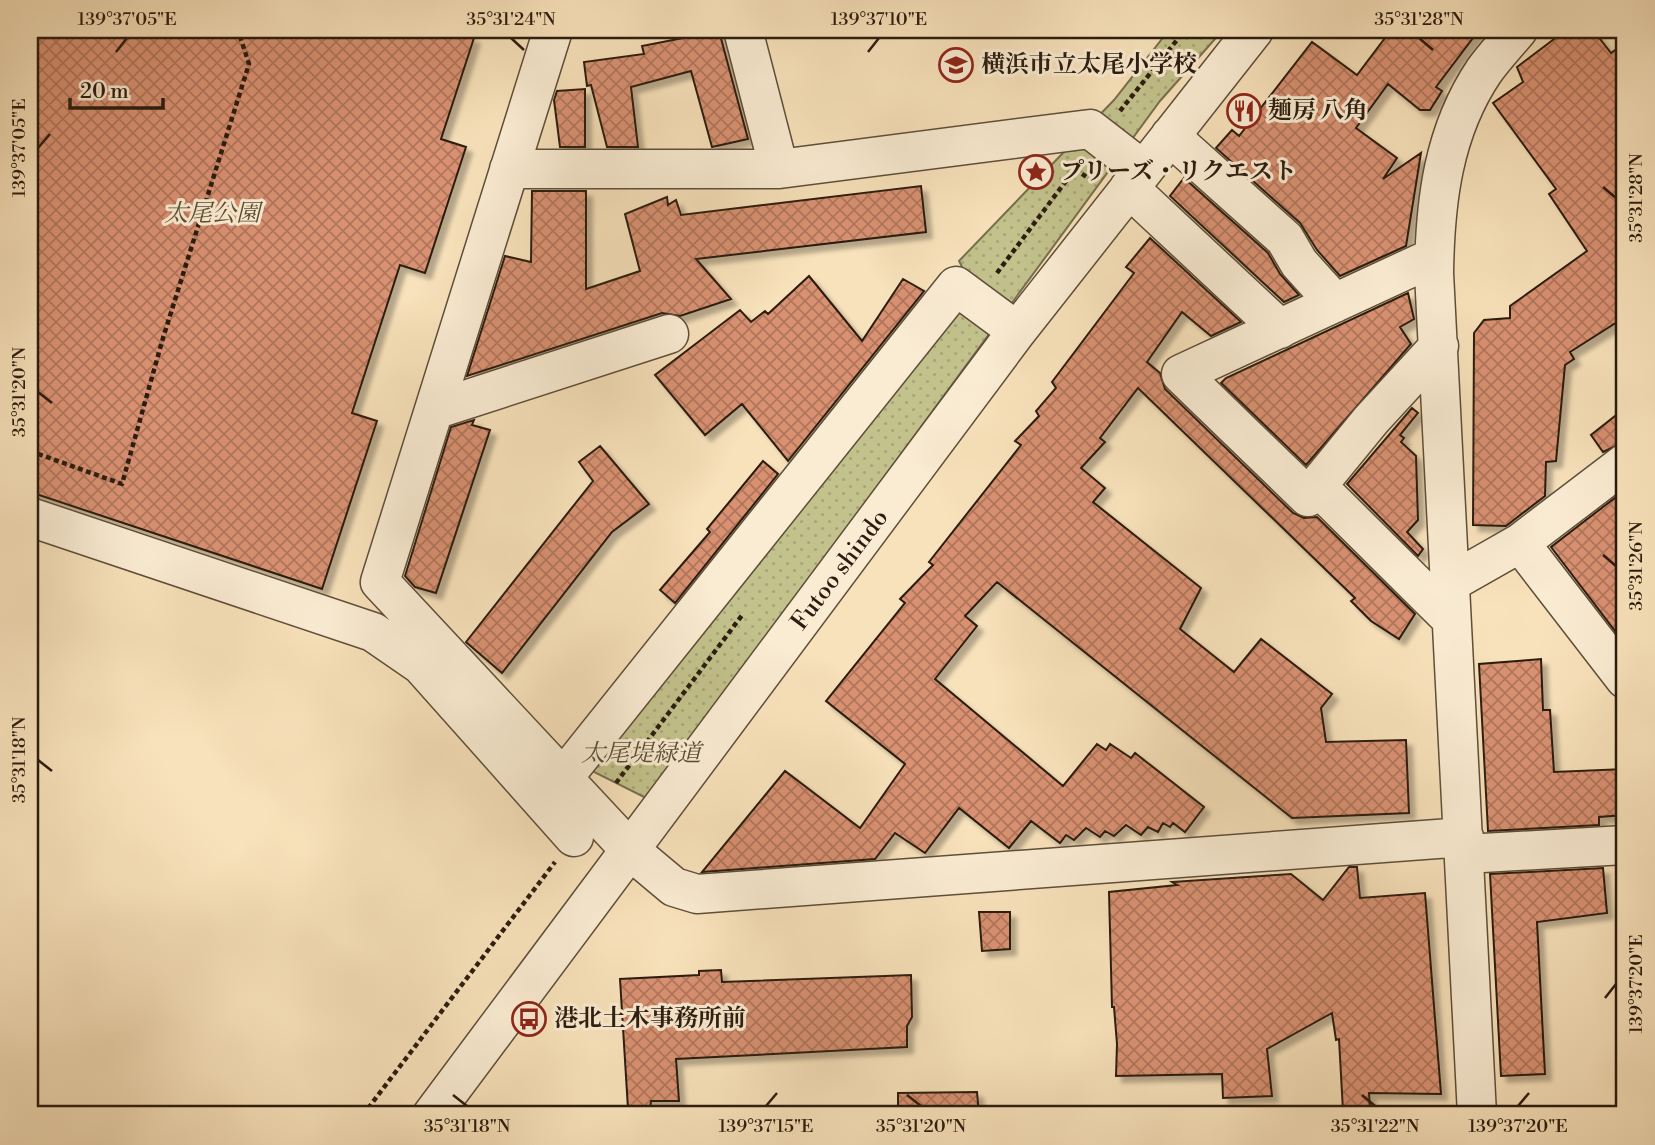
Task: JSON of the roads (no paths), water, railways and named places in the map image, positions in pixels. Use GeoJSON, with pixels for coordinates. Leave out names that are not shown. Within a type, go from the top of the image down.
{"type":"FeatureCollection","features":[{"type":"Feature","properties":{"kind":"street"},"geometry":{"type":"LineString","coordinates":[[553,30],[380,582],[631,851],[674,887],[697,894],[1465,845],[1625,845]]}},
{"type":"Feature","properties":{"kind":"street"},"geometry":{"type":"LineString","coordinates":[[743,30],[779,169]]}},
{"type":"Feature","properties":{"kind":"street","name":"Futoo shindo"},"geometry":{"type":"LineString","coordinates":[[432,1115],[1017,331],[1254,30]]}},
{"type":"Feature","properties":{"kind":"street"},"geometry":{"type":"LineString","coordinates":[[1476,1115],[1465,845],[1449,601],[1434,257],[1435,218],[1444,163],[1460,115],[1484,71],[1518,30]]}},
{"type":"Feature","properties":{"kind":"street"},"geometry":{"type":"LineString","coordinates":[[509,169],[779,169],[1090,129],[1280,328]]}},
{"type":"Feature","properties":{"kind":"street"},"geometry":{"type":"LineString","coordinates":[[1170,136],[1285,239],[1299,263],[1335,303]]}},
{"type":"Feature","properties":{"kind":"street"},"geometry":{"type":"LineString","coordinates":[[1434,257],[1181,374],[1308,497],[1371,420],[1439,346]]}},
{"type":"Feature","properties":{"kind":"street"},"geometry":{"type":"LineString","coordinates":[[563,778],[956,286],[1017,331]]}},
{"type":"Feature","properties":{"kind":"street"},"geometry":{"type":"LineString","coordinates":[[434,410],[669,334]]}},
{"type":"Feature","properties":{"kind":"street"},"geometry":{"type":"LineString","coordinates":[[1449,601],[1520,542],[1625,463]]}},
{"type":"Feature","properties":{"kind":"street"},"geometry":{"type":"LineString","coordinates":[[1317,486],[1449,601]]}},
{"type":"Feature","properties":{"kind":"street"},"geometry":{"type":"LineString","coordinates":[[30,517],[373,632],[421,665],[574,837]]}},
{"type":"Feature","properties":{"kind":"street"},"geometry":{"type":"LineString","coordinates":[[1520,542],[1625,679]]}},
{"type":"Feature","properties":{"kind":"place","name":"横浜市立太尾小学校"},"geometry":{"type":"Point","coordinates":[956,65]}},
{"type":"Feature","properties":{"kind":"place","name":"麺房 八角"},"geometry":{"type":"Point","coordinates":[1244,111]}},
{"type":"Feature","properties":{"kind":"place","name":"プリーズ・リクエスト"},"geometry":{"type":"Point","coordinates":[1036,172]}},
{"type":"Feature","properties":{"kind":"place","name":"港北土木事務所前"},"geometry":{"type":"Point","coordinates":[529,1019]}},
{"type":"Feature","properties":{"kind":"park label","name":"太尾公園"},"geometry":{"type":"Point","coordinates":[212,214]}},
{"type":"Feature","properties":{"kind":"park label","name":"太尾堤緑道"},"geometry":{"type":"Point","coordinates":[641,754]}}]}
